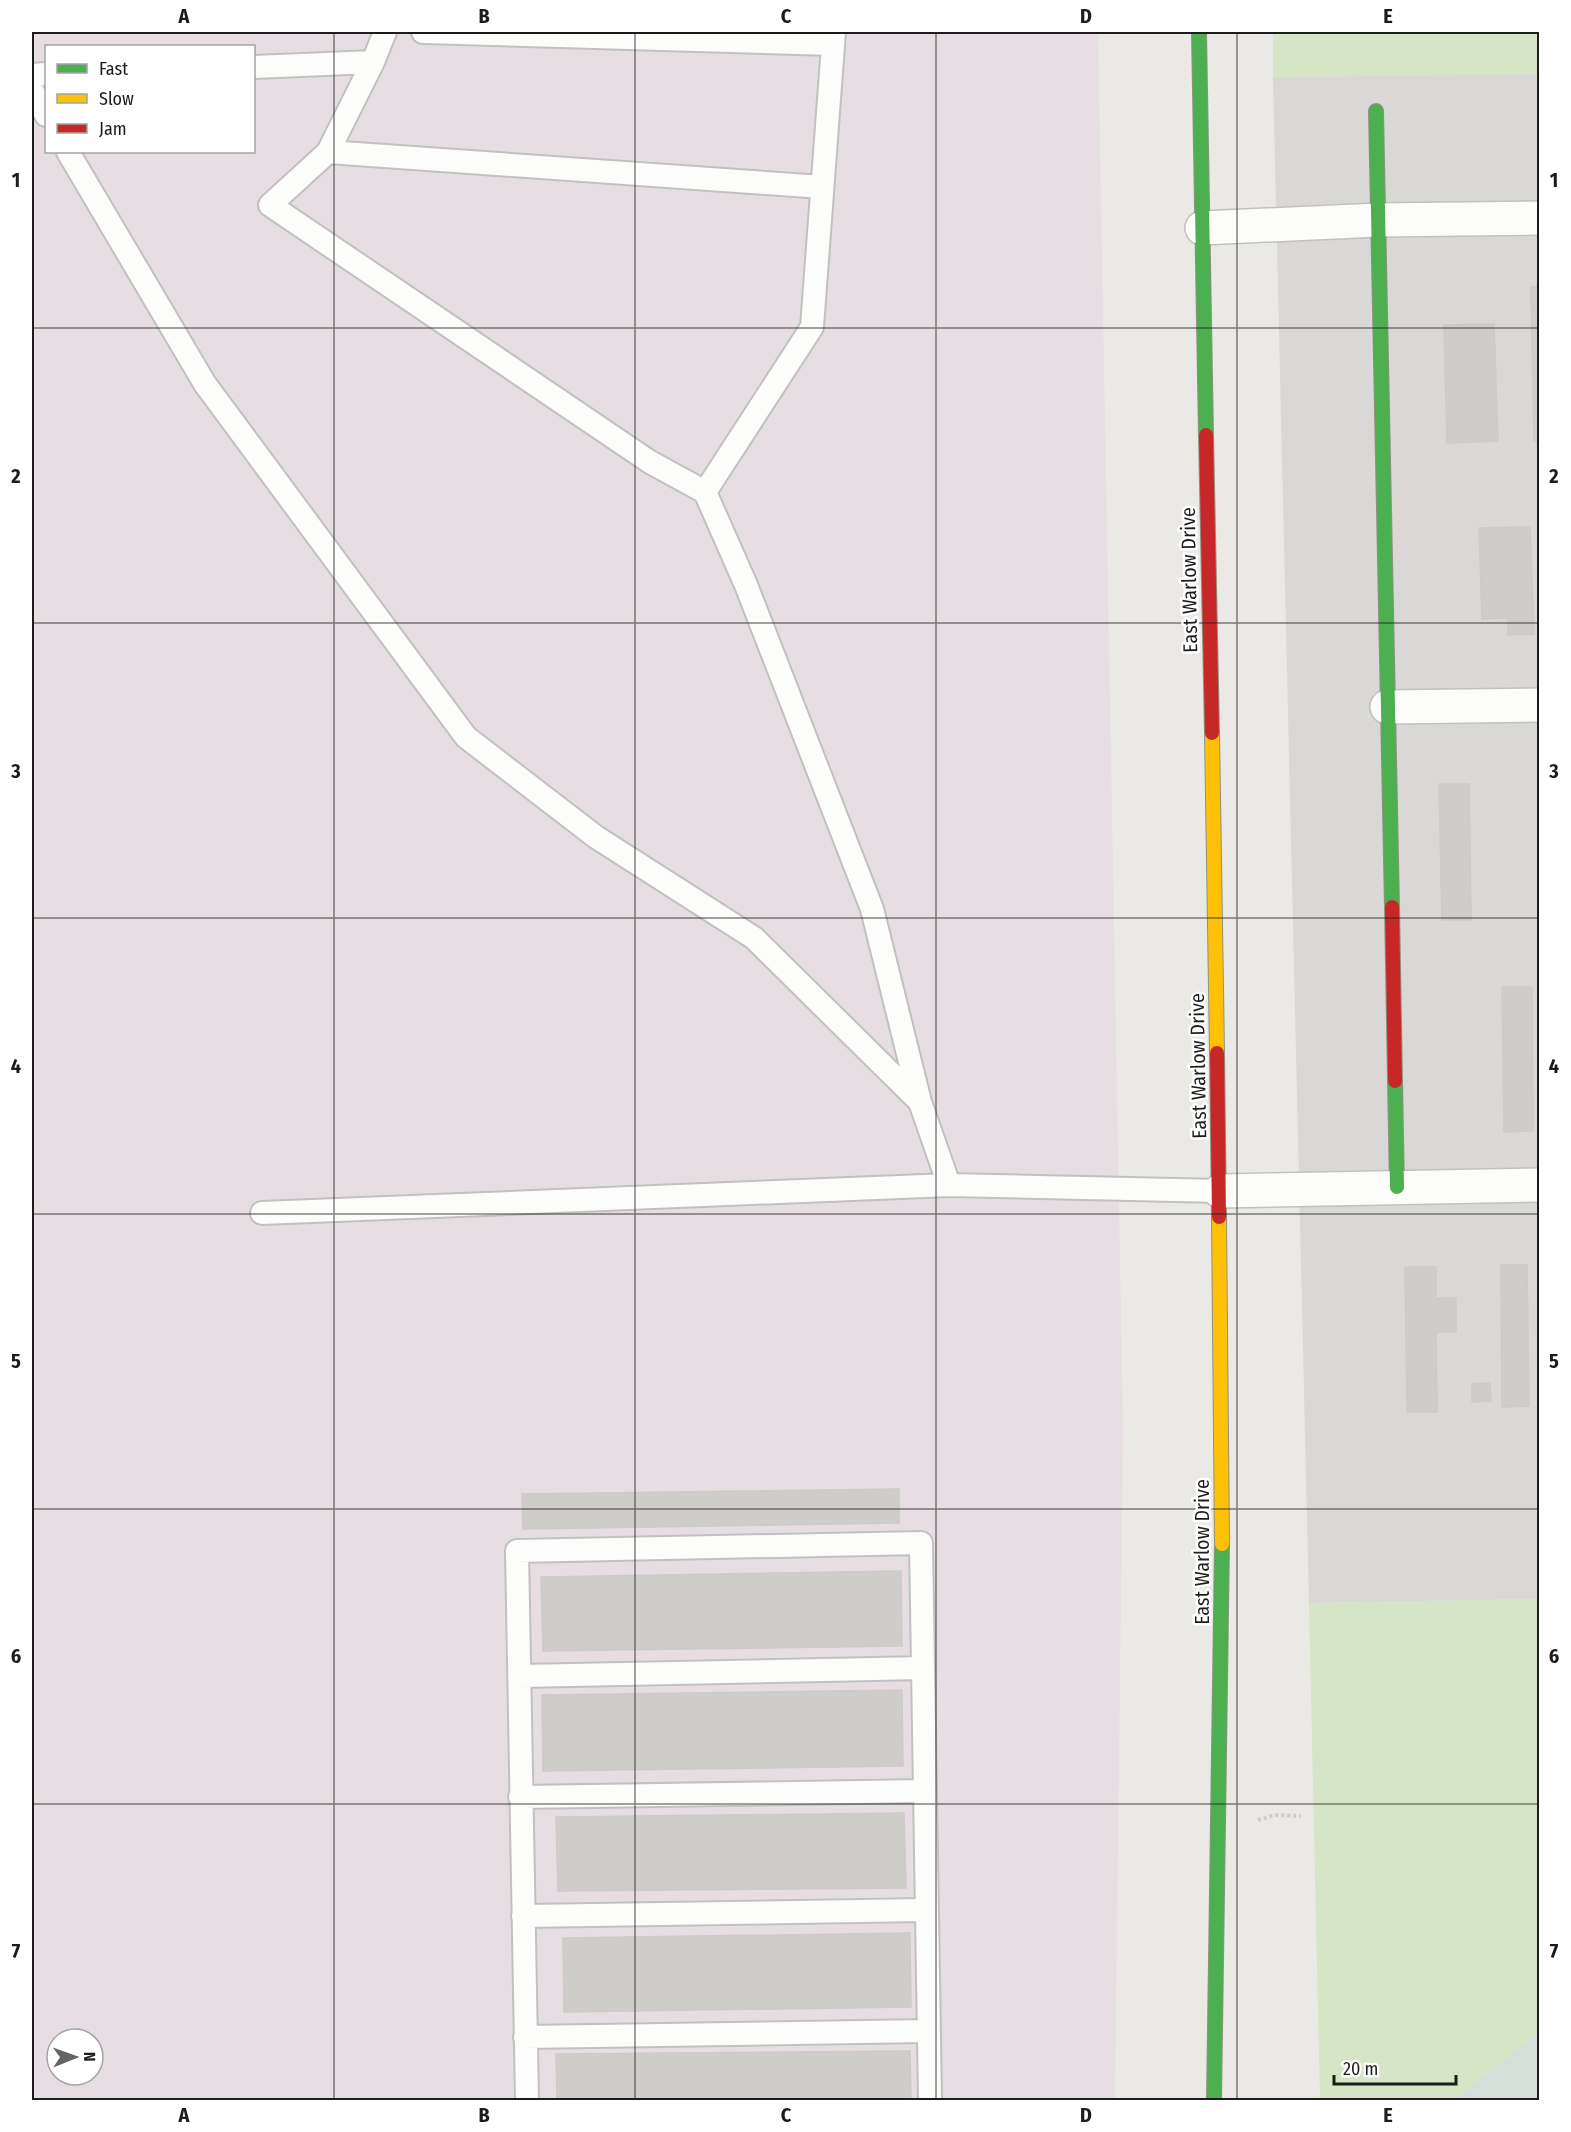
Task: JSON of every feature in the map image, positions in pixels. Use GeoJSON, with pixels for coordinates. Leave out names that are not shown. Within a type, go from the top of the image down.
{"type":"FeatureCollection","features":[{"type":"Feature","properties":{"kind":"street","name":"East Warlow Drive"},"geometry":{"type":"LineString","coordinates":[[1199,32],[1220,1191],[1222,1534],[1214,2100]]}},
{"type":"Feature","properties":{"kind":"street"},"geometry":{"type":"LineString","coordinates":[[1376,111],[1397,1187]]}},
{"type":"Feature","properties":{"kind":"street"},"geometry":{"type":"LineString","coordinates":[[1202,228],[1378,220],[1539,218]]}},
{"type":"Feature","properties":{"kind":"street"},"geometry":{"type":"LineString","coordinates":[[1387,707],[1539,705]]}},
{"type":"Feature","properties":{"kind":"street"},"geometry":{"type":"LineString","coordinates":[[1220,1191],[1539,1185]]}},
{"type":"Feature","properties":{"kind":"lane"},"geometry":{"type":"LineString","coordinates":[[385,32],[373,62],[328,152],[270,206],[650,462],[705,492],[746,585],[872,909],[920,1102],[950,1185]]}},
{"type":"Feature","properties":{"kind":"lane"},"geometry":{"type":"LineString","coordinates":[[423,32],[833,38],[812,327],[705,492]]}},
{"type":"Feature","properties":{"kind":"lane"},"geometry":{"type":"LineString","coordinates":[[255,67],[373,62]]}},
{"type":"Feature","properties":{"kind":"lane"},"geometry":{"type":"LineString","coordinates":[[32,90],[45,113]]}},
{"type":"Feature","properties":{"kind":"lane"},"geometry":{"type":"LineString","coordinates":[[328,152],[822,187]]}},
{"type":"Feature","properties":{"kind":"lane"},"geometry":{"type":"LineString","coordinates":[[69,153],[205,384],[466,737],[596,837],[754,938],[920,1102]]}},
{"type":"Feature","properties":{"kind":"lane"},"geometry":{"type":"LineString","coordinates":[[261,1213],[950,1185],[1220,1191]]}},
{"type":"Feature","properties":{"kind":"lane"},"geometry":{"type":"LineString","coordinates":[[527,2100],[516,1551],[921,1543],[930,2100]]}},
{"type":"Feature","properties":{"kind":"lane"},"geometry":{"type":"LineString","coordinates":[[519,1676],[923,1668]]}},
{"type":"Feature","properties":{"kind":"lane"},"geometry":{"type":"LineString","coordinates":[[520,1797],[924,1791]]}},
{"type":"Feature","properties":{"kind":"lane"},"geometry":{"type":"LineString","coordinates":[[523,1916],[926,1910]]}},
{"type":"Feature","properties":{"kind":"lane"},"geometry":{"type":"LineString","coordinates":[[525,2037],[928,2031]]}},
{"type":"Feature","properties":{"kind":"shaded area"},"geometry":{"type":"Polygon","coordinates":[[[32,32],[1098,32],[1123,1429],[1115,2100],[32,2100],[32,32]]]}},
{"type":"Feature","properties":{"kind":"shaded area"},"geometry":{"type":"Polygon","coordinates":[[[1539,74],[1539,1599],[1309,1603],[1273,77],[1539,74]]]}},
{"type":"Feature","properties":{"kind":"shaded area"},"geometry":{"type":"Polygon","coordinates":[[[1539,2032],[1539,2100],[1455,2100],[1539,2032]]]}},
{"type":"Feature","properties":{"kind":"green space"},"geometry":{"type":"Polygon","coordinates":[[[1273,32],[1539,32],[1539,74],[1273,77],[1273,32]]]}},
{"type":"Feature","properties":{"kind":"green space"},"geometry":{"type":"Polygon","coordinates":[[[1539,1599],[1539,2032],[1455,2100],[1320,2100],[1309,1603],[1539,1599]]]}},
{"type":"Feature","properties":{"kind":"building"},"geometry":{"type":"Polygon","coordinates":[[[1540,286],[1540,441],[1534,441],[1531,287],[1540,286]]]}},
{"type":"Feature","properties":{"kind":"building"},"geometry":{"type":"Polygon","coordinates":[[[1494,324],[1498,441],[1447,443],[1444,325],[1494,324]]]}},
{"type":"Feature","properties":{"kind":"building"},"geometry":{"type":"Polygon","coordinates":[[[1530,527],[1534,634],[1508,635],[1508,618],[1482,619],[1479,528],[1530,527]]]}},
{"type":"Feature","properties":{"kind":"building"},"geometry":{"type":"Polygon","coordinates":[[[1439,784],[1469,784],[1471,920],[1442,920],[1439,784]]]}},
{"type":"Feature","properties":{"kind":"building"},"geometry":{"type":"Polygon","coordinates":[[[1502,987],[1532,987],[1533,1131],[1504,1132],[1502,987]]]}},
{"type":"Feature","properties":{"kind":"building"},"geometry":{"type":"Polygon","coordinates":[[[1501,1265],[1527,1265],[1529,1406],[1502,1407],[1501,1265]]]}},
{"type":"Feature","properties":{"kind":"building"},"geometry":{"type":"Polygon","coordinates":[[[1405,1267],[1436,1267],[1436,1298],[1456,1298],[1456,1332],[1436,1332],[1437,1412],[1407,1412],[1405,1267]]]}},
{"type":"Feature","properties":{"kind":"building"},"geometry":{"type":"Polygon","coordinates":[[[1490,1383],[1491,1401],[1472,1402],[1472,1384],[1490,1383]]]}},
{"type":"Feature","properties":{"kind":"building"},"geometry":{"type":"Polygon","coordinates":[[[899,1489],[899,1523],[523,1529],[522,1494],[899,1489]]]}},
{"type":"Feature","properties":{"kind":"building"},"geometry":{"type":"Polygon","coordinates":[[[901,1571],[902,1646],[543,1651],[541,1577],[901,1571]]]}},
{"type":"Feature","properties":{"kind":"building"},"geometry":{"type":"Polygon","coordinates":[[[902,1690],[903,1766],[543,1771],[542,1695],[902,1690]]]}},
{"type":"Feature","properties":{"kind":"building"},"geometry":{"type":"Polygon","coordinates":[[[904,1813],[906,1888],[558,1891],[556,1817],[904,1813]]]}},
{"type":"Feature","properties":{"kind":"building"},"geometry":{"type":"Polygon","coordinates":[[[910,1933],[911,2007],[564,2012],[563,1938],[910,1933]]]}},
{"type":"Feature","properties":{"kind":"building"},"geometry":{"type":"Polygon","coordinates":[[[910,2051],[911,2100],[557,2100],[556,2054],[910,2051]]]}},
{"type":"Feature","properties":{"kind":"traffic: fast"},"geometry":{"type":"LineString","coordinates":[[1199,32],[1206,435]]}},
{"type":"Feature","properties":{"kind":"traffic: fast"},"geometry":{"type":"LineString","coordinates":[[1376,111],[1392,907]]}},
{"type":"Feature","properties":{"kind":"traffic: fast"},"geometry":{"type":"LineString","coordinates":[[1395,1081],[1397,1187]]}},
{"type":"Feature","properties":{"kind":"traffic: fast"},"geometry":{"type":"LineString","coordinates":[[1214,2100],[1222,1544]]}},
{"type":"Feature","properties":{"kind":"traffic: slow"},"geometry":{"type":"LineString","coordinates":[[1212,733],[1217,1053]]}},
{"type":"Feature","properties":{"kind":"traffic: slow"},"geometry":{"type":"LineString","coordinates":[[1219,1217],[1222,1544]]}},
{"type":"Feature","properties":{"kind":"traffic: jam"},"geometry":{"type":"LineString","coordinates":[[1206,435],[1212,733]]}},
{"type":"Feature","properties":{"kind":"traffic: jam"},"geometry":{"type":"LineString","coordinates":[[1392,907],[1395,1081]]}},
{"type":"Feature","properties":{"kind":"traffic: jam"},"geometry":{"type":"LineString","coordinates":[[1217,1053],[1219,1217]]}}]}
